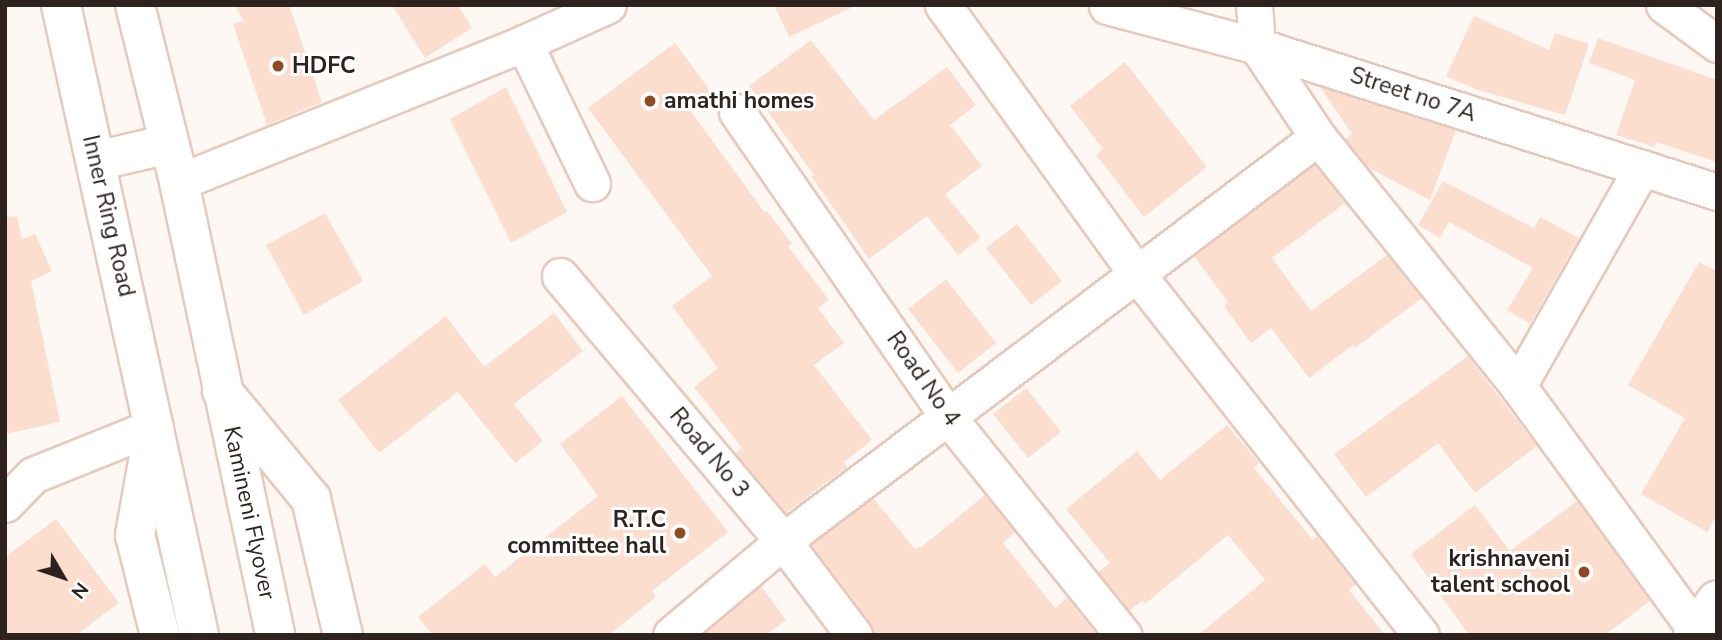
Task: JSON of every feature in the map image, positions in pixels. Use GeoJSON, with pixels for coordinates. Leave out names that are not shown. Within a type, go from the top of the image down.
{"type":"FeatureCollection","features":[{"type":"Feature","properties":{"kind":"main road","name":"Inner Ring Road"},"geometry":{"type":"LineString","coordinates":[[62,5],[155,426]]}},
{"type":"Feature","properties":{"kind":"main road"},"geometry":{"type":"LineString","coordinates":[[135,5],[178,182],[222,391],[311,499],[343,635]]}},
{"type":"Feature","properties":{"kind":"main road"},"geometry":{"type":"LineString","coordinates":[[96,161],[169,144]]}},
{"type":"Feature","properties":{"kind":"main road","name":"Kamineni Flyover"},"geometry":{"type":"LineString","coordinates":[[222,391],[275,635]]}},
{"type":"Feature","properties":{"kind":"main road"},"geometry":{"type":"LineString","coordinates":[[155,426],[135,534],[160,635]]}},
{"type":"Feature","properties":{"kind":"main road"},"geometry":{"type":"LineString","coordinates":[[155,426],[199,635]]}},
{"type":"Feature","properties":{"kind":"street"},"geometry":{"type":"LineString","coordinates":[[178,182],[524,43],[608,5]]}},
{"type":"Feature","properties":{"kind":"street"},"geometry":{"type":"LineString","coordinates":[[943,5],[1137,274],[1421,635]]}},
{"type":"Feature","properties":{"kind":"street"},"geometry":{"type":"LineString","coordinates":[[1254,5],[1256,46],[1318,137],[1702,621]]}},
{"type":"Feature","properties":{"kind":"street"},"geometry":{"type":"LineString","coordinates":[[1664,5],[1717,44]]}},
{"type":"Feature","properties":{"kind":"street","name":"Street no 7A"},"geometry":{"type":"LineString","coordinates":[[1107,6],[1256,46],[1717,192]]}},
{"type":"Feature","properties":{"kind":"street"},"geometry":{"type":"LineString","coordinates":[[524,43],[592,183]]}},
{"type":"Feature","properties":{"kind":"street","name":"Road No 4"},"geometry":{"type":"LineString","coordinates":[[737,112],[948,417],[1123,635]]}},
{"type":"Feature","properties":{"kind":"street"},"geometry":{"type":"LineString","coordinates":[[671,635],[783,541],[1318,137]]}},
{"type":"Feature","properties":{"kind":"street"},"geometry":{"type":"LineString","coordinates":[[1517,386],[1642,168]]}},
{"type":"Feature","properties":{"kind":"street","name":"Road No 3"},"geometry":{"type":"LineString","coordinates":[[560,276],[783,541],[854,635]]}},
{"type":"Feature","properties":{"kind":"street"},"geometry":{"type":"LineString","coordinates":[[5,503],[19,468],[155,426]]}},
{"type":"Feature","properties":{"kind":"building","name":"HDFC"},"geometry":{"type":"Polygon","coordinates":[[[235,5],[289,5],[322,102],[267,125],[233,24],[243,21],[235,5]]]}},
{"type":"Feature","properties":{"kind":"building"},"geometry":{"type":"Polygon","coordinates":[[[392,5],[458,5],[472,28],[425,58],[392,5]]]}},
{"type":"Feature","properties":{"kind":"building"},"geometry":{"type":"Polygon","coordinates":[[[774,5],[857,5],[789,37],[774,5]]]}},
{"type":"Feature","properties":{"kind":"building"},"geometry":{"type":"Polygon","coordinates":[[[1474,16],[1549,50],[1555,33],[1589,44],[1565,115],[1475,89],[1446,76],[1474,16]]]}},
{"type":"Feature","properties":{"kind":"building"},"geometry":{"type":"Polygon","coordinates":[[[1598,38],[1717,80],[1717,162],[1656,142],[1654,147],[1616,135],[1635,80],[1589,63],[1598,38]]]}},
{"type":"Feature","properties":{"kind":"building"},"geometry":{"type":"Polygon","coordinates":[[[811,40],[874,120],[947,67],[976,105],[950,125],[982,166],[945,194],[981,238],[958,255],[927,216],[869,259],[812,177],[814,175],[749,86],[811,40]]]}},
{"type":"Feature","properties":{"kind":"building"},"geometry":{"type":"Polygon","coordinates":[[[675,43],[712,93],[690,110],[765,213],[767,211],[792,244],[788,246],[829,300],[818,308],[844,343],[814,365],[872,440],[844,462],[847,467],[786,513],[735,453],[742,448],[694,387],[718,368],[672,306],[712,276],[588,108],[675,43]]]}},
{"type":"Feature","properties":{"kind":"building"},"geometry":{"type":"Polygon","coordinates":[[[1125,62],[1207,167],[1144,217],[1096,155],[1103,149],[1070,106],[1125,62]]]}},
{"type":"Feature","properties":{"kind":"building"},"geometry":{"type":"Polygon","coordinates":[[[506,87],[567,212],[511,243],[450,119],[506,87]]]}},
{"type":"Feature","properties":{"kind":"building"},"geometry":{"type":"Polygon","coordinates":[[[1320,87],[1456,130],[1430,200],[1369,168],[1345,139],[1352,134],[1320,87]]]}},
{"type":"Feature","properties":{"kind":"building"},"geometry":{"type":"Polygon","coordinates":[[[1315,165],[1345,203],[1272,258],[1311,311],[1387,255],[1422,298],[1309,378],[1271,328],[1251,343],[1224,306],[1228,302],[1194,256],[1315,165]]]}},
{"type":"Feature","properties":{"kind":"building"},"geometry":{"type":"Polygon","coordinates":[[[1443,181],[1534,228],[1540,217],[1579,238],[1530,324],[1507,310],[1533,268],[1449,222],[1440,238],[1418,225],[1443,181]]]}},
{"type":"Feature","properties":{"kind":"building"},"geometry":{"type":"Polygon","coordinates":[[[325,213],[363,281],[304,315],[266,245],[325,213]]]}},
{"type":"Feature","properties":{"kind":"building"},"geometry":{"type":"Polygon","coordinates":[[[17,216],[22,239],[35,234],[52,271],[31,281],[60,422],[5,434],[5,217],[17,216]]]}},
{"type":"Feature","properties":{"kind":"building"},"geometry":{"type":"Polygon","coordinates":[[[1017,224],[1062,281],[1031,305],[986,248],[1017,224]]]}},
{"type":"Feature","properties":{"kind":"building"},"geometry":{"type":"Polygon","coordinates":[[[1699,262],[1717,271],[1717,515],[1707,532],[1641,494],[1685,418],[1628,385],[1699,262]]]}},
{"type":"Feature","properties":{"kind":"building"},"geometry":{"type":"Polygon","coordinates":[[[946,279],[996,343],[958,373],[908,309],[946,279]]]}},
{"type":"Feature","properties":{"kind":"building"},"geometry":{"type":"Polygon","coordinates":[[[554,313],[583,351],[514,404],[543,441],[515,463],[458,392],[379,453],[338,400],[446,316],[484,367],[554,313]]]}},
{"type":"Feature","properties":{"kind":"building"},"geometry":{"type":"Polygon","coordinates":[[[1468,356],[1537,446],[1475,493],[1438,443],[1366,497],[1334,454],[1468,356]]]}},
{"type":"Feature","properties":{"kind":"building"},"geometry":{"type":"Polygon","coordinates":[[[1026,388],[1061,432],[1028,458],[993,414],[1026,388]]]}},
{"type":"Feature","properties":{"kind":"building"},"geometry":{"type":"Polygon","coordinates":[[[622,396],[728,532],[652,591],[656,597],[609,635],[433,635],[418,617],[485,564],[495,577],[598,496],[560,444],[622,396]]]}},
{"type":"Feature","properties":{"kind":"building"},"geometry":{"type":"Polygon","coordinates":[[[1227,425],[1259,463],[1254,468],[1313,540],[1317,536],[1356,584],[1349,590],[1385,635],[1198,635],[1265,580],[1228,535],[1145,604],[1142,601],[1129,611],[1098,572],[1110,563],[1066,509],[1137,451],[1160,480],[1227,425]]]}},
{"type":"Feature","properties":{"kind":"building"},"geometry":{"type":"Polygon","coordinates":[[[985,495],[1015,532],[1003,543],[1055,608],[1067,598],[1097,635],[875,635],[870,623],[811,545],[873,498],[915,549],[919,546],[920,548],[985,495]]]}},
{"type":"Feature","properties":{"kind":"building"},"geometry":{"type":"Polygon","coordinates":[[[1577,501],[1650,601],[1605,635],[1469,635],[1411,554],[1475,505],[1510,551],[1577,501]]]}},
{"type":"Feature","properties":{"kind":"building"},"geometry":{"type":"Polygon","coordinates":[[[56,519],[119,603],[76,635],[5,635],[5,557],[56,519]]]}},
{"type":"Feature","properties":{"kind":"building"},"geometry":{"type":"Polygon","coordinates":[[[761,586],[786,620],[766,635],[703,635],[761,586]]]}},
{"type":"Feature","properties":{"kind":"place","name":"HDFC"},"geometry":{"type":"Point","coordinates":[278,66]}},
{"type":"Feature","properties":{"kind":"place","name":"amathi homes"},"geometry":{"type":"Point","coordinates":[650,101]}},
{"type":"Feature","properties":{"kind":"place","name":"R.T.C committee hall"},"geometry":{"type":"Point","coordinates":[680,533]}},
{"type":"Feature","properties":{"kind":"place","name":"krishnaveni talent school"},"geometry":{"type":"Point","coordinates":[1584,572]}}]}
